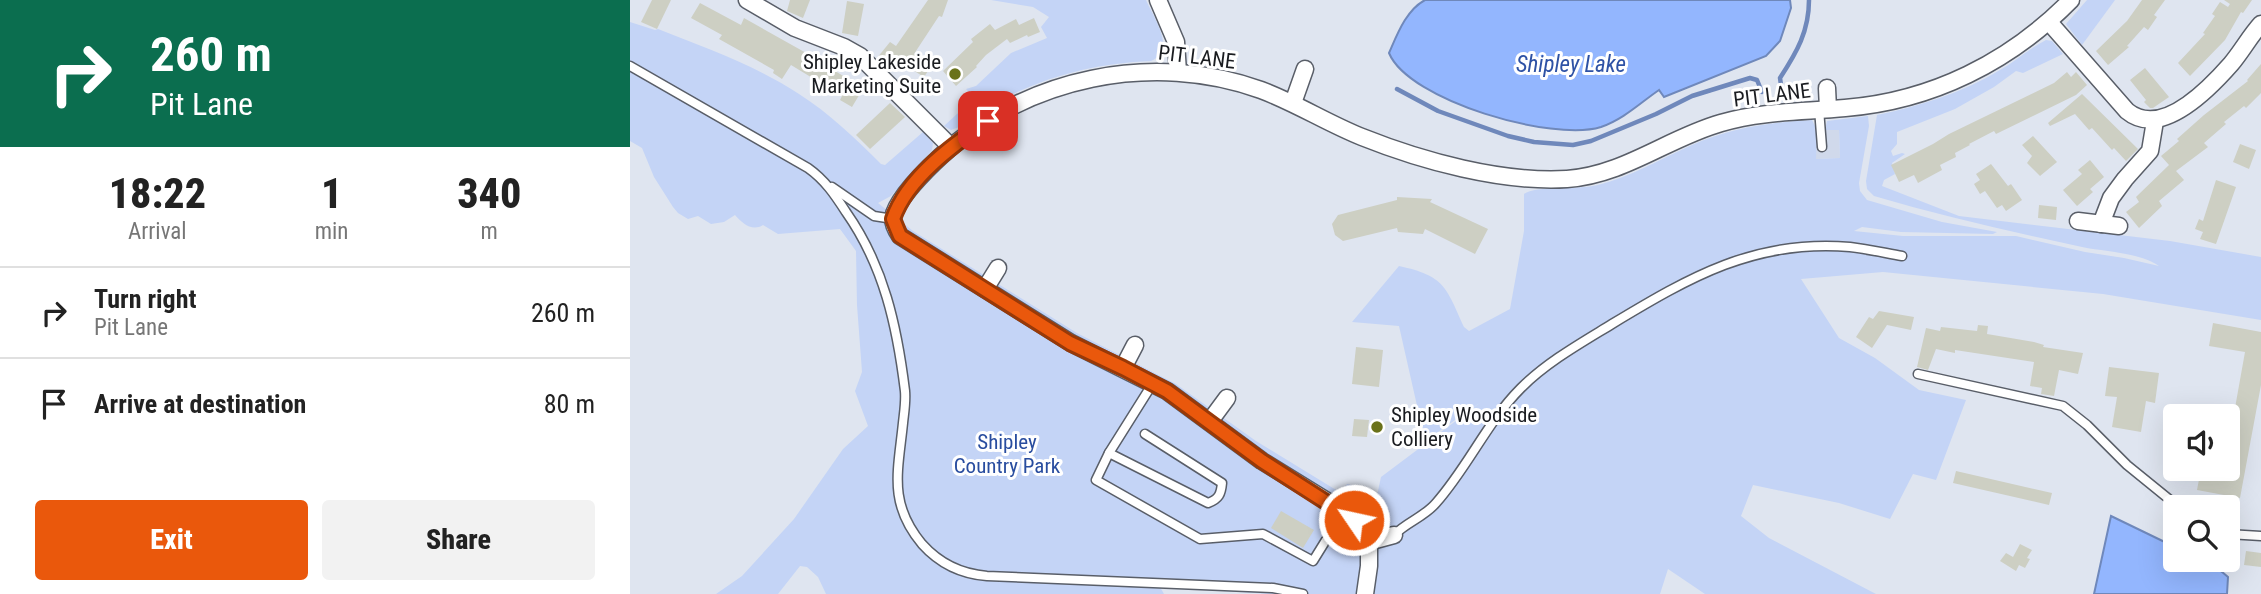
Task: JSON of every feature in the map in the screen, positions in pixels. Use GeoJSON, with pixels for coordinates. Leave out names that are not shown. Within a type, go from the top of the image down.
{"type":"FeatureCollection","features":[{"type":"Feature","properties":{"kind":"street"},"geometry":{"type":"LineString","coordinates":[[747,0],[795,28],[860,56],[951,147]]}},
{"type":"Feature","properties":{"kind":"street","name":"PIT LANE"},"geometry":{"type":"LineString","coordinates":[[893,219],[916,181],[951,147],[988,121],[1054,89],[1105,76],[1178,72],[1238,83],[1293,103],[1361,136],[1420,157],[1511,176],[1555,179],[1585,177],[1616,169],[1720,123],[1777,111],[1886,102],[1944,86],[1997,59],[2049,22],[2071,0]]}},
{"type":"Feature","properties":{"kind":"street"},"geometry":{"type":"LineString","coordinates":[[1164,2],[1177,42],[1178,72]]}},
{"type":"Feature","properties":{"kind":"street"},"geometry":{"type":"LineString","coordinates":[[2049,22],[2127,111],[2138,118],[2155,121],[2171,115],[2215,80],[2231,64],[2261,24]]}},
{"type":"Feature","properties":{"kind":"street"},"geometry":{"type":"LineString","coordinates":[[860,56],[870,42]]}},
{"type":"Feature","properties":{"kind":"street"},"geometry":{"type":"LineString","coordinates":[[1293,103],[1305,69]]}},
{"type":"Feature","properties":{"kind":"street"},"geometry":{"type":"LineString","coordinates":[[1824,109],[1827,88]]}},
{"type":"Feature","properties":{"kind":"street"},"geometry":{"type":"LineString","coordinates":[[2101,224],[2108,203],[2150,151],[2155,121]]}},
{"type":"Feature","properties":{"kind":"street"},"geometry":{"type":"LineString","coordinates":[[893,219],[897,231],[906,240],[1070,343],[1153,383],[1210,421],[1262,461],[1348,514],[1359,525],[1368,542],[1370,557],[1364,594]]}},
{"type":"Feature","properties":{"kind":"street"},"geometry":{"type":"LineString","coordinates":[[2078,221],[2119,226]]}},
{"type":"Feature","properties":{"kind":"street"},"geometry":{"type":"LineString","coordinates":[[985,289],[998,268]]}},
{"type":"Feature","properties":{"kind":"street"},"geometry":{"type":"LineString","coordinates":[[1123,368],[1135,345]]}},
{"type":"Feature","properties":{"kind":"street"},"geometry":{"type":"LineString","coordinates":[[1210,421],[1227,398]]}},
{"type":"Feature","properties":{"kind":"street"},"geometry":{"type":"LineString","coordinates":[[1368,542],[1394,535]]}},
{"type":"Feature","properties":{"kind":"lane"},"geometry":{"type":"LineString","coordinates":[[630,66],[800,163],[874,216],[893,219]]}},
{"type":"Feature","properties":{"kind":"lane"},"geometry":{"type":"LineString","coordinates":[[1822,147],[1824,109]]}},
{"type":"Feature","properties":{"kind":"lane"},"geometry":{"type":"LineString","coordinates":[[826,182],[860,231],[887,291],[905,394],[897,481],[898,500],[915,535],[939,561],[974,575],[1273,587],[1303,594]]}},
{"type":"Feature","properties":{"kind":"lane"},"geometry":{"type":"LineString","coordinates":[[1394,535],[1422,518],[1438,502],[1502,408],[1523,386],[1547,365],[1668,290],[1707,270],[1763,252],[1791,248],[1851,247],[1902,256]]}},
{"type":"Feature","properties":{"kind":"lane"},"geometry":{"type":"LineString","coordinates":[[1918,374],[2063,405],[2127,465],[2164,495]]}},
{"type":"Feature","properties":{"kind":"lane"},"geometry":{"type":"LineString","coordinates":[[1153,383],[1109,453],[1096,480],[1200,539],[1262,534],[1313,561],[1326,540]]}},
{"type":"Feature","properties":{"kind":"lane"},"geometry":{"type":"LineString","coordinates":[[1109,453],[1208,503],[1215,501],[1221,493],[1222,483],[1145,434]]}},
{"type":"Feature","properties":{"kind":"lane"},"geometry":{"type":"LineString","coordinates":[[2240,535],[2261,536]]}},
{"type":"Feature","properties":{"kind":"shaded area"},"geometry":{"type":"Polygon","coordinates":[[[1839,129],[1840,158],[1816,159],[1815,130],[1839,129]]]}},
{"type":"Feature","properties":{"kind":"green space"},"geometry":{"type":"Polygon","coordinates":[[[991,0],[1146,0],[1161,33],[1162,49],[1159,56],[1151,61],[1112,64],[1038,83],[1003,99],[951,130],[944,126],[971,101],[971,94],[966,89],[976,86],[1011,53],[1047,38],[1041,27],[1049,17],[1033,7],[991,0]]]}},
{"type":"Feature","properties":{"kind":"green space"},"geometry":{"type":"Polygon","coordinates":[[[2087,0],[2115,0],[2082,45],[2066,24],[2087,0]]]}},
{"type":"Feature","properties":{"kind":"green space","name":"Shipley Country Park"},"geometry":{"type":"Polygon","coordinates":[[[630,22],[658,29],[712,50],[782,84],[810,101],[852,135],[881,164],[885,165],[923,132],[933,143],[932,150],[891,196],[878,203],[913,231],[1077,333],[1176,384],[1256,441],[1341,493],[1347,484],[1356,486],[1355,493],[1376,500],[1381,477],[1481,402],[1425,441],[1399,326],[1352,322],[1399,266],[1426,274],[1442,285],[1464,327],[1469,331],[1510,309],[1524,231],[1524,194],[1530,191],[1610,182],[1706,139],[1736,130],[1781,122],[1812,120],[1817,130],[1816,159],[1840,158],[1839,130],[1825,130],[1827,121],[1868,116],[1869,126],[1859,183],[1860,191],[1867,200],[1942,222],[1997,232],[1901,232],[1862,227],[1854,231],[1903,236],[2016,236],[2159,266],[2132,255],[2082,247],[1925,210],[1874,196],[1867,189],[1877,115],[1956,92],[1986,78],[2046,40],[2052,41],[2063,54],[2023,73],[2016,71],[1955,109],[1897,132],[1897,144],[1891,151],[1893,156],[1905,154],[1892,163],[1895,174],[1884,180],[1882,186],[1959,216],[2170,241],[2261,257],[2261,320],[2103,294],[1883,272],[1801,279],[1839,338],[1875,358],[1919,390],[1966,400],[1936,480],[1913,474],[1890,519],[1839,503],[1753,485],[1741,516],[1769,538],[1876,594],[1705,594],[1668,569],[1660,594],[1270,594],[1160,587],[1164,594],[826,594],[818,577],[807,567],[800,566],[778,594],[716,594],[742,576],[794,519],[843,449],[868,426],[855,391],[862,372],[856,251],[840,229],[778,234],[763,225],[755,228],[748,226],[735,215],[724,222],[711,224],[698,216],[688,219],[678,213],[654,177],[642,148],[630,141],[630,22]]]}},
{"type":"Feature","properties":{"kind":"water","name":"Shipley Lake"},"geometry":{"type":"Polygon","coordinates":[[[1425,0],[1790,0],[1791,8],[1780,41],[1766,56],[1664,97],[1659,90],[1609,124],[1579,130],[1550,129],[1484,114],[1424,87],[1402,71],[1389,53],[1407,16],[1425,0]]]}},
{"type":"Feature","properties":{"kind":"water"},"geometry":{"type":"Polygon","coordinates":[[[2111,516],[2163,541],[2163,572],[2222,572],[2228,577],[2227,594],[2094,594],[2111,516]]]}},
{"type":"Feature","properties":{"kind":"building"},"geometry":{"type":"Polygon","coordinates":[[[652,0],[671,0],[657,29],[641,22],[652,0]]]}},
{"type":"Feature","properties":{"kind":"building"},"geometry":{"type":"Polygon","coordinates":[[[790,0],[810,0],[803,18],[787,11],[790,0]]]}},
{"type":"Feature","properties":{"kind":"building"},"geometry":{"type":"Polygon","coordinates":[[[928,0],[948,0],[942,17],[939,16],[914,54],[932,65],[924,77],[898,61],[893,68],[877,58],[890,42],[896,46],[928,0]]]}},
{"type":"Feature","properties":{"kind":"building"},"geometry":{"type":"Polygon","coordinates":[[[2142,0],[2165,0],[2154,15],[2157,17],[2148,30],[2144,27],[2127,46],[2129,47],[2108,65],[2096,51],[2127,21],[2142,0]]]}},
{"type":"Feature","properties":{"kind":"building"},"geometry":{"type":"Polygon","coordinates":[[[2224,0],[2252,0],[2243,13],[2241,12],[2225,40],[2190,76],[2178,63],[2205,34],[2203,33],[2215,16],[2212,14],[2220,2],[2228,7],[2230,4],[2224,0]]]}},
{"type":"Feature","properties":{"kind":"building"},"geometry":{"type":"Polygon","coordinates":[[[847,1],[864,4],[858,36],[842,33],[847,1]]]}},
{"type":"Feature","properties":{"kind":"building"},"geometry":{"type":"Polygon","coordinates":[[[700,3],[741,25],[744,18],[850,80],[847,84],[861,92],[852,107],[840,100],[842,96],[791,65],[782,79],[773,73],[774,70],[719,39],[722,35],[691,18],[700,3]]]}},
{"type":"Feature","properties":{"kind":"building"},"geometry":{"type":"Polygon","coordinates":[[[1034,18],[1040,32],[1010,43],[1007,39],[986,55],[956,86],[943,71],[973,42],[971,39],[990,24],[995,30],[1016,19],[1019,25],[1034,18]]]}},
{"type":"Feature","properties":{"kind":"building"},"geometry":{"type":"Polygon","coordinates":[[[2261,64],[2261,93],[2246,108],[2244,106],[2224,122],[2226,124],[2204,143],[2208,147],[2176,171],[2184,180],[2159,201],[2162,206],[2139,228],[2126,212],[2139,202],[2136,197],[2169,165],[2161,156],[2204,115],[2248,81],[2261,64]]]}},
{"type":"Feature","properties":{"kind":"building"},"geometry":{"type":"Polygon","coordinates":[[[2145,68],[2169,97],[2153,108],[2144,102],[2146,100],[2130,80],[2145,68]]]}},
{"type":"Feature","properties":{"kind":"building"},"geometry":{"type":"Polygon","coordinates":[[[2067,72],[2071,77],[2076,72],[2087,85],[2076,95],[1996,134],[1994,131],[1969,144],[1955,153],[1956,157],[1940,165],[1942,170],[1918,183],[1914,175],[1899,182],[1891,165],[2054,83],[2067,72]]]}},
{"type":"Feature","properties":{"kind":"building"},"geometry":{"type":"Polygon","coordinates":[[[2082,94],[2138,149],[2126,161],[2092,128],[2089,130],[2075,114],[2050,126],[2048,123],[2082,94]]]}},
{"type":"Feature","properties":{"kind":"building"},"geometry":{"type":"Polygon","coordinates":[[[890,103],[905,117],[870,149],[856,135],[890,103]]]}},
{"type":"Feature","properties":{"kind":"building"},"geometry":{"type":"Polygon","coordinates":[[[2033,136],[2057,162],[2040,176],[2027,163],[2032,156],[2022,145],[2033,136]]]}},
{"type":"Feature","properties":{"kind":"building"},"geometry":{"type":"Polygon","coordinates":[[[2240,144],[2256,150],[2249,169],[2233,162],[2240,144]]]}},
{"type":"Feature","properties":{"kind":"building"},"geometry":{"type":"Polygon","coordinates":[[[2090,160],[2104,177],[2090,189],[2093,192],[2077,206],[2063,190],[2082,174],[2078,170],[2090,160]]]}},
{"type":"Feature","properties":{"kind":"building"},"geometry":{"type":"Polygon","coordinates":[[[1991,164],[2008,186],[2011,184],[2022,200],[2006,211],[2002,205],[1997,208],[1985,191],[1980,194],[1974,184],[1980,180],[1976,174],[1991,164]]]}},
{"type":"Feature","properties":{"kind":"building"},"geometry":{"type":"Polygon","coordinates":[[[2216,180],[2236,187],[2216,244],[2200,239],[2203,232],[2195,229],[2199,219],[2203,221],[2216,180]]]}},
{"type":"Feature","properties":{"kind":"building"},"geometry":{"type":"Polygon","coordinates":[[[1397,197],[1432,199],[1430,202],[1488,229],[1475,254],[1425,229],[1423,234],[1398,232],[1397,228],[1343,241],[1335,235],[1332,224],[1338,215],[1397,200],[1397,197]]]}},
{"type":"Feature","properties":{"kind":"building"},"geometry":{"type":"Polygon","coordinates":[[[2039,205],[2057,207],[2056,220],[2038,218],[2039,205]]]}},
{"type":"Feature","properties":{"kind":"building"},"geometry":{"type":"Polygon","coordinates":[[[1879,311],[1914,317],[1911,330],[1887,325],[1872,348],[1856,337],[1869,317],[1873,319],[1879,311]]]}},
{"type":"Feature","properties":{"kind":"building"},"geometry":{"type":"Polygon","coordinates":[[[2213,323],[2261,332],[2261,385],[2240,498],[2240,495],[2197,490],[2199,481],[2240,481],[2240,404],[2236,404],[2245,352],[2209,346],[2213,323]]]}},
{"type":"Feature","properties":{"kind":"building"},"geometry":{"type":"Polygon","coordinates":[[[1978,325],[1988,326],[1987,334],[2083,353],[2078,374],[2059,370],[2054,396],[2041,394],[2042,388],[2030,386],[2034,362],[1936,349],[1928,370],[1917,367],[1926,328],[1940,331],[1941,327],[1977,331],[1978,325]]]}},
{"type":"Feature","properties":{"kind":"building"},"geometry":{"type":"Polygon","coordinates":[[[1356,347],[1383,350],[1379,387],[1352,384],[1356,347]]]}},
{"type":"Feature","properties":{"kind":"building"},"geometry":{"type":"Polygon","coordinates":[[[2109,367],[2159,373],[2155,403],[2146,401],[2141,432],[2112,427],[2117,397],[2105,396],[2109,367]]]}},
{"type":"Feature","properties":{"kind":"building"},"geometry":{"type":"Polygon","coordinates":[[[1354,419],[1369,420],[1367,437],[1352,436],[1354,419]]]}},
{"type":"Feature","properties":{"kind":"building"},"geometry":{"type":"Polygon","coordinates":[[[1956,471],[2052,493],[2049,505],[1953,483],[1956,471]]]}},
{"type":"Feature","properties":{"kind":"building"},"geometry":{"type":"Polygon","coordinates":[[[1281,511],[1314,530],[1303,548],[1271,528],[1281,511]]]}},
{"type":"Feature","properties":{"kind":"building"},"geometry":{"type":"Polygon","coordinates":[[[2020,544],[2032,550],[2025,568],[2019,565],[2016,571],[2000,561],[2006,553],[2013,557],[2020,544]]]}},
{"type":"Feature","properties":{"kind":"building"},"geometry":{"type":"Polygon","coordinates":[[[2246,551],[2261,553],[2261,567],[2244,565],[2246,551]]]}},
{"type":"Feature","properties":{"kind":"waterway"},"geometry":{"type":"LineString","coordinates":[[1781,85],[1780,78],[1797,50],[1807,22],[1809,0]]}},
{"type":"Feature","properties":{"kind":"waterway"},"geometry":{"type":"LineString","coordinates":[[1397,89],[1438,111],[1508,136],[1534,142],[1573,145],[1591,141],[1692,96],[1750,78],[1757,80],[1762,92]]}},
{"type":"Feature","properties":{"kind":"place","name":"Shipley Lakeside Marketing Suite"},"geometry":{"type":"Point","coordinates":[955,74]}},
{"type":"Feature","properties":{"kind":"place","name":"Shipley Woodside Colliery"},"geometry":{"type":"Point","coordinates":[1377,427]}},
{"type":"Feature","properties":{"kind":"route"},"geometry":{"type":"LineString","coordinates":[[988,121],[951,147],[916,181],[895,212],[893,219],[900,236],[1070,343],[1167,391],[1262,461],[1354,520]]}}]}
